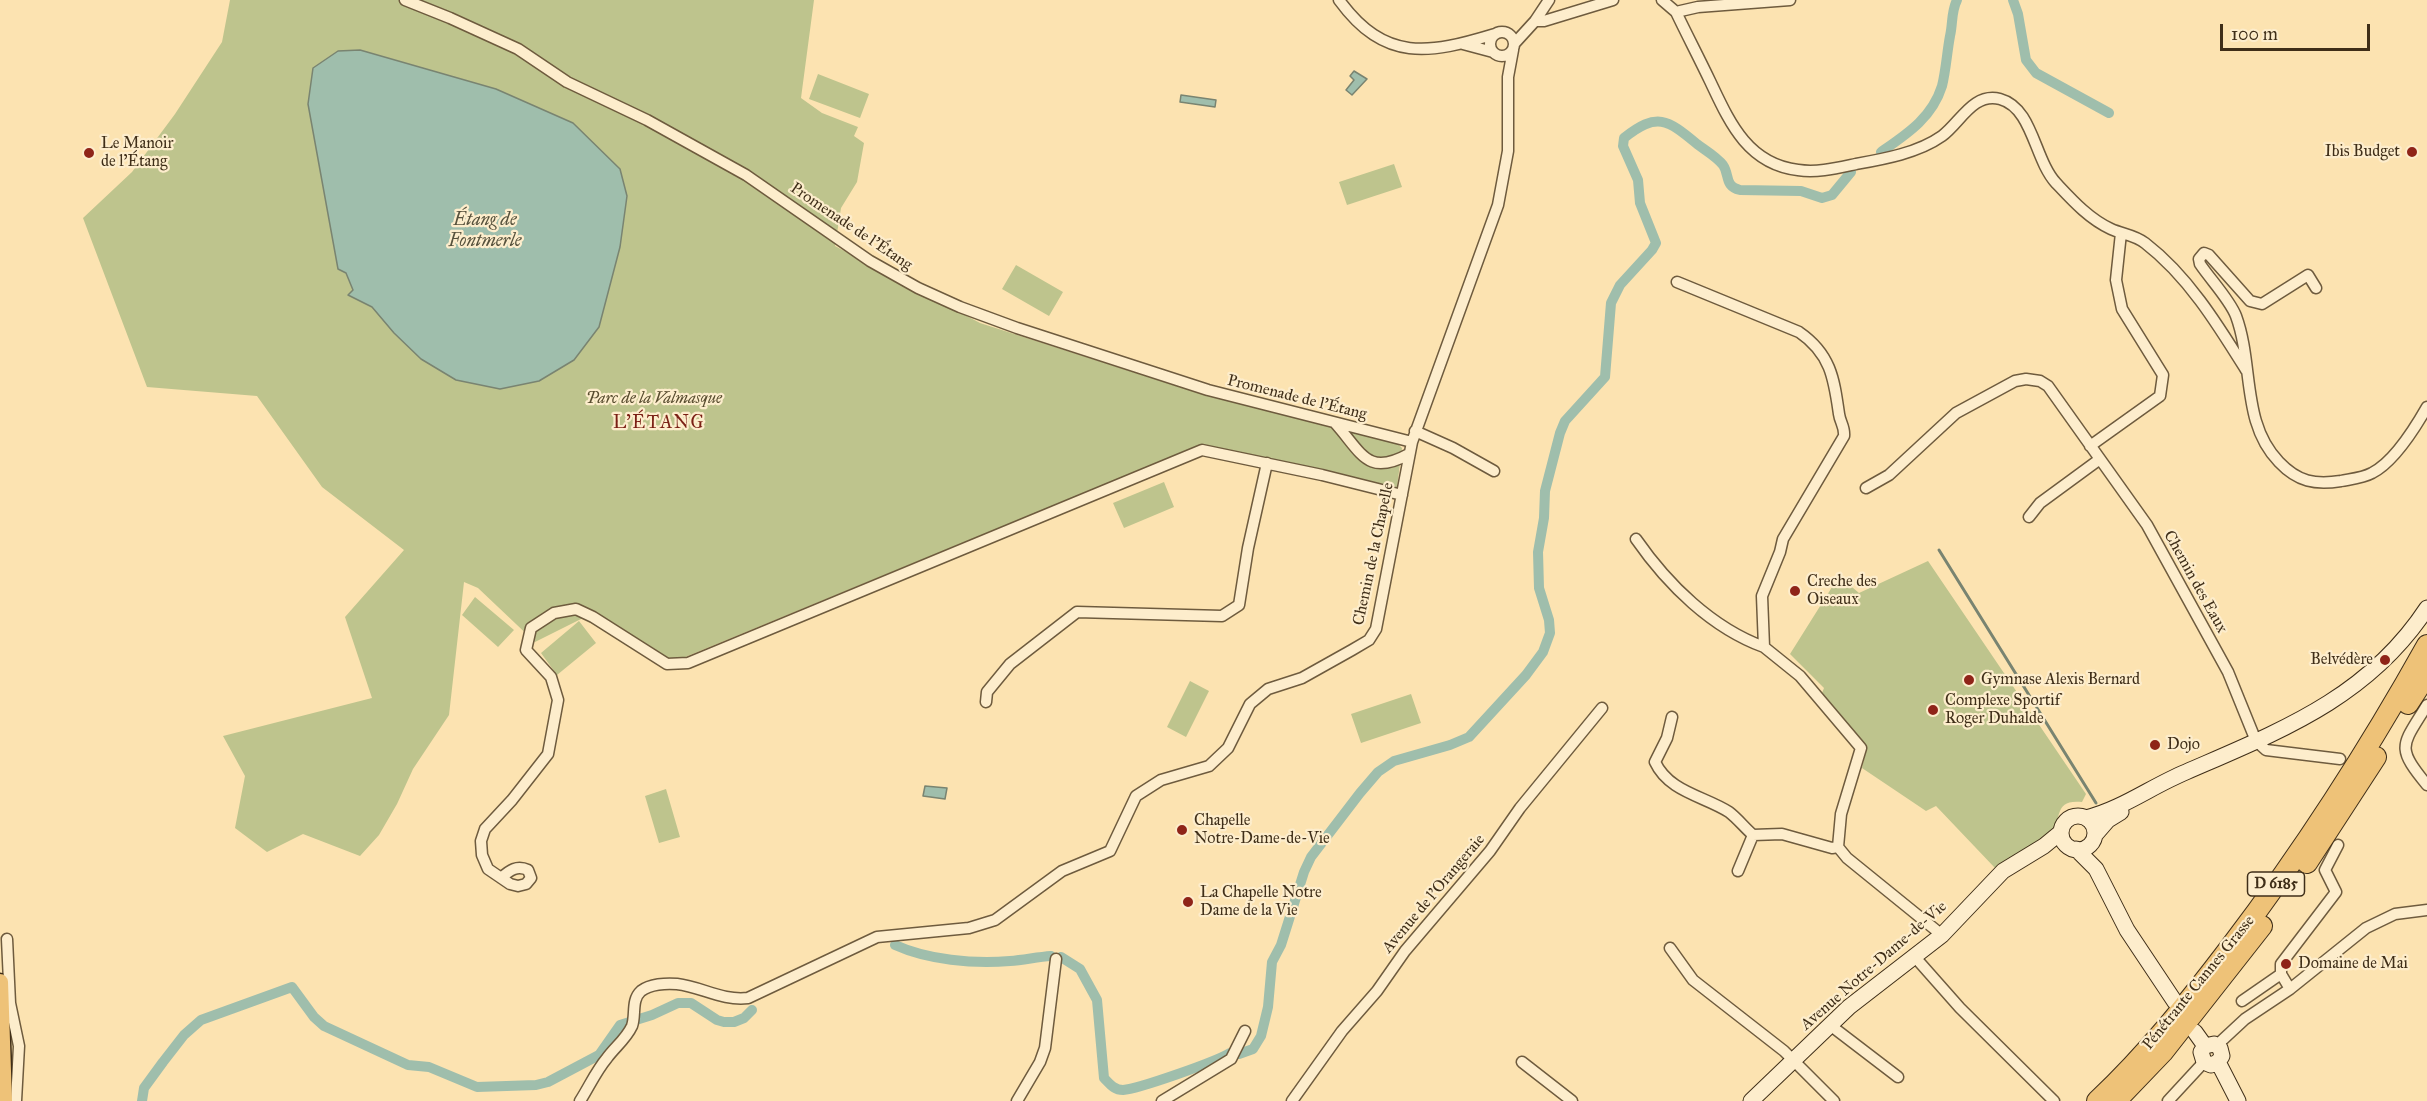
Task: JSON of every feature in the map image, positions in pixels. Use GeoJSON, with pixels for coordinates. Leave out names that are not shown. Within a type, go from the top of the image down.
{"type":"FeatureCollection","features":[{"type":"Feature","properties":{"kind":"highway","name":"Pénétrante Cannes Grasse"},"geometry":{"type":"LineString","coordinates":[[2097,1101],[2146,1051],[2198,989],[2296,857],[2374,735],[2427,645]]}},
{"type":"Feature","properties":{"kind":"highway","name":"Pénétrante Cannes Grasse"},"geometry":{"type":"LineString","coordinates":[[2116,1101],[2163,1052],[2235,963],[2417,705],[2427,669]]}},
{"type":"Feature","properties":{"kind":"highway"},"geometry":{"type":"LineString","coordinates":[[2417,705],[2427,675]]}},
{"type":"Feature","properties":{"kind":"main road"},"geometry":{"type":"LineString","coordinates":[[2073,848],[2085,848],[2108,820],[2117,814],[2218,760],[2314,713],[2353,688],[2396,649],[2427,608]]}},
{"type":"Feature","properties":{"kind":"main road"},"geometry":{"type":"LineString","coordinates":[[2086,818],[2109,811],[2185,772],[2218,760]]}},
{"type":"Feature","properties":{"kind":"main road"},"geometry":{"type":"LineString","coordinates":[[2096,869],[2093,825],[2081,816],[2071,817],[2064,823],[2061,832],[2064,841],[2096,869],[2127,930],[2175,1002]]}},
{"type":"Feature","properties":{"kind":"main road","name":"Avenue Notre-Dame-de-Vie"},"geometry":{"type":"LineString","coordinates":[[1752,1100],[1849,1007],[1942,935],[2013,864],[2044,846],[2061,832]]}},
{"type":"Feature","properties":{"kind":"main road","name":"Avenue Notre-Dame-de-Vie"},"geometry":{"type":"LineString","coordinates":[[1993,883],[2045,854],[2073,848]]}},
{"type":"Feature","properties":{"kind":"main road"},"geometry":{"type":"LineString","coordinates":[[0,982],[4,1101]]}},
{"type":"Feature","properties":{"kind":"main road"},"geometry":{"type":"LineString","coordinates":[[2195,1032],[2211,1045],[2201,1052],[2211,1062],[2238,1101]]}},
{"type":"Feature","properties":{"kind":"street","name":"Promenade de l'Étang"},"geometry":{"type":"LineString","coordinates":[[405,0],[518,49],[567,82],[647,120],[746,175],[870,261],[918,288],[960,307],[1017,328],[1208,390],[1412,442]]}},
{"type":"Feature","properties":{"kind":"street"},"geometry":{"type":"LineString","coordinates":[[1339,0],[1353,20],[1388,43],[1414,49],[1440,49],[1462,44],[1613,0]]}},
{"type":"Feature","properties":{"kind":"street"},"geometry":{"type":"LineString","coordinates":[[1462,44],[1504,56],[1537,22],[1549,0]]}},
{"type":"Feature","properties":{"kind":"street"},"geometry":{"type":"LineString","coordinates":[[1662,0],[1676,12],[1733,128],[1753,150],[1766,160],[1797,170],[1812,171],[1870,162],[1906,153],[1942,136],[1978,101],[1999,99],[2010,103],[2021,113],[2049,175],[2076,205],[2099,222],[2143,241],[2165,261],[2202,302],[2246,370]]}},
{"type":"Feature","properties":{"kind":"street"},"geometry":{"type":"LineString","coordinates":[[1676,12],[1698,7],[1790,0]]}},
{"type":"Feature","properties":{"kind":"street"},"geometry":{"type":"LineString","coordinates":[[1500,33],[1512,36],[1514,47]]}},
{"type":"Feature","properties":{"kind":"street"},"geometry":{"type":"LineString","coordinates":[[1496,53],[1491,40],[1500,33]]}},
{"type":"Feature","properties":{"kind":"street","name":"Chemin de la Chapelle"},"geometry":{"type":"LineString","coordinates":[[580,1101],[606,1059],[620,1044],[633,1020],[636,997],[642,990],[664,983],[688,986],[720,997],[748,999],[878,938],[969,928],[995,920],[1062,871],[1110,851],[1136,796],[1161,780],[1209,766],[1228,748],[1250,704],[1268,689],[1302,678],[1368,640],[1376,629],[1415,431],[1498,205],[1508,151],[1508,77],[1514,47]]}},
{"type":"Feature","properties":{"kind":"street","name":"Chemin de la Chapelle"},"geometry":{"type":"LineString","coordinates":[[1496,53],[1508,77]]}},
{"type":"Feature","properties":{"kind":"street"},"geometry":{"type":"LineString","coordinates":[[2090,446],[2160,396],[2163,375],[2122,309],[2116,280],[2121,233]]}},
{"type":"Feature","properties":{"kind":"street"},"geometry":{"type":"LineString","coordinates":[[2316,288],[2308,275],[2262,304],[2256,304],[2250,301],[2209,255],[2204,253],[2199,259],[2200,264],[2236,314],[2256,427],[2269,452],[2292,475],[2320,484],[2370,474],[2386,464],[2427,407]]}},
{"type":"Feature","properties":{"kind":"street"},"geometry":{"type":"LineString","coordinates":[[1677,282],[1799,333],[1815,346],[1831,369],[1835,382],[1839,417],[1845,428],[1844,436],[1783,539],[1762,596],[1764,647]]}},
{"type":"Feature","properties":{"kind":"street","name":"Chemin des Eaux"},"geometry":{"type":"LineString","coordinates":[[1866,488],[1889,475],[1956,413],[2015,381],[2026,379],[2040,381],[2048,386],[2147,525],[2228,672],[2256,741]]}},
{"type":"Feature","properties":{"kind":"street"},"geometry":{"type":"LineString","coordinates":[[1335,423],[1371,462],[1384,465],[1409,454]]}},
{"type":"Feature","properties":{"kind":"street"},"geometry":{"type":"LineString","coordinates":[[1415,431],[1461,452],[1494,471]]}},
{"type":"Feature","properties":{"kind":"street"},"geometry":{"type":"LineString","coordinates":[[501,878],[488,869],[482,855],[481,842],[485,829],[512,801],[548,754],[558,700],[551,677],[526,650],[531,628],[554,613],[576,609],[593,617],[667,664],[688,663],[1197,452],[1208,450],[1402,495]]}},
{"type":"Feature","properties":{"kind":"street"},"geometry":{"type":"LineString","coordinates":[[2028,517],[2040,503],[2100,459]]}},
{"type":"Feature","properties":{"kind":"street"},"geometry":{"type":"LineString","coordinates":[[986,702],[987,692],[1010,664],[1077,612],[1222,616],[1239,605],[1248,548],[1267,463]]}},
{"type":"Feature","properties":{"kind":"street"},"geometry":{"type":"LineString","coordinates":[[1636,539],[1678,589],[1712,619],[1739,638],[1764,647],[1800,676],[1861,748],[1838,830],[1838,847],[1847,858],[1942,935]]}},
{"type":"Feature","properties":{"kind":"street"},"geometry":{"type":"LineString","coordinates":[[2417,705],[2404,752],[2408,761],[2427,785]]}},
{"type":"Feature","properties":{"kind":"street","name":"Avenue de l'Orangeraie"},"geometry":{"type":"LineString","coordinates":[[1292,1101],[1342,1031],[1377,991],[1405,951],[1491,850],[1520,808],[1602,708]]}},
{"type":"Feature","properties":{"kind":"street"},"geometry":{"type":"LineString","coordinates":[[1672,717],[1667,738],[1655,762],[1660,774],[1696,798],[1729,812],[1753,835],[1782,834],[1832,848],[1838,847]]}},
{"type":"Feature","properties":{"kind":"street"},"geometry":{"type":"LineString","coordinates":[[2256,741],[2266,750],[2340,759]]}},
{"type":"Feature","properties":{"kind":"street"},"geometry":{"type":"LineString","coordinates":[[1738,871],[1753,835]]}},
{"type":"Feature","properties":{"kind":"street"},"geometry":{"type":"LineString","coordinates":[[2290,989],[2281,974],[2281,964],[2336,892],[2325,870],[2338,845]]}},
{"type":"Feature","properties":{"kind":"street"},"geometry":{"type":"LineString","coordinates":[[2211,1045],[2290,989],[2366,928],[2395,914],[2427,910]]}},
{"type":"Feature","properties":{"kind":"street"},"geometry":{"type":"LineString","coordinates":[[7,939],[10,1003],[19,1046],[16,1101]]}},
{"type":"Feature","properties":{"kind":"street"},"geometry":{"type":"LineString","coordinates":[[1670,948],[1682,967],[1699,985],[1784,1051],[1834,1101]]}},
{"type":"Feature","properties":{"kind":"street"},"geometry":{"type":"LineString","coordinates":[[1914,956],[1960,1008],[2054,1101]]}},
{"type":"Feature","properties":{"kind":"street"},"geometry":{"type":"LineString","coordinates":[[1017,1101],[1040,1062],[1045,1048],[1056,959]]}},
{"type":"Feature","properties":{"kind":"street"},"geometry":{"type":"LineString","coordinates":[[2242,1001],[2281,974]]}},
{"type":"Feature","properties":{"kind":"street"},"geometry":{"type":"LineString","coordinates":[[1830,1025],[1898,1077]]}},
{"type":"Feature","properties":{"kind":"street"},"geometry":{"type":"LineString","coordinates":[[1162,1101],[1225,1064],[1235,1052],[1245,1031]]}},
{"type":"Feature","properties":{"kind":"street"},"geometry":{"type":"LineString","coordinates":[[1522,1062],[1572,1101]]}},
{"type":"Feature","properties":{"kind":"street"},"geometry":{"type":"LineString","coordinates":[[2168,1101],[2211,1062]]}},
{"type":"Feature","properties":{"kind":"green space","name":"Parc de la Valmasque"},"geometry":{"type":"Polygon","coordinates":[[[230,0],[814,0],[801,98],[822,113],[858,127],[854,136],[864,143],[857,182],[841,208],[835,246],[980,323],[1198,393],[1397,443],[1402,448],[1397,487],[1200,445],[661,667],[583,618],[535,642],[478,588],[464,582],[449,715],[413,769],[397,804],[379,835],[360,856],[303,834],[267,852],[235,828],[245,776],[223,736],[372,698],[345,617],[404,550],[322,487],[257,396],[147,387],[83,218],[132,172],[175,114],[222,42],[230,0]]]}},
{"type":"Feature","properties":{"kind":"green space"},"geometry":{"type":"Polygon","coordinates":[[[818,74],[869,94],[860,118],[809,99],[818,74]]]}},
{"type":"Feature","properties":{"kind":"green space"},"geometry":{"type":"Polygon","coordinates":[[[1394,164],[1402,187],[1347,205],[1339,182],[1394,164]]]}},
{"type":"Feature","properties":{"kind":"green space"},"geometry":{"type":"Polygon","coordinates":[[[1016,265],[1063,292],[1049,316],[1002,289],[1016,265]]]}},
{"type":"Feature","properties":{"kind":"green space"},"geometry":{"type":"Polygon","coordinates":[[[1164,482],[1174,507],[1124,528],[1113,503],[1164,482]]]}},
{"type":"Feature","properties":{"kind":"green space","name":"Complexe Sportif Roger Duhalde"},"geometry":{"type":"Polygon","coordinates":[[[1928,561],[2086,794],[2082,802],[2067,803],[2063,807],[2051,833],[1995,868],[1936,806],[1926,811],[1862,768],[1867,747],[1822,693],[1824,688],[1790,654],[1839,576],[1859,593],[1928,561]]]}},
{"type":"Feature","properties":{"kind":"green space"},"geometry":{"type":"Polygon","coordinates":[[[475,597],[514,630],[498,647],[462,615],[475,597]]]}},
{"type":"Feature","properties":{"kind":"green space"},"geometry":{"type":"Polygon","coordinates":[[[579,621],[596,643],[557,675],[541,653],[579,621]]]}},
{"type":"Feature","properties":{"kind":"green space"},"geometry":{"type":"Polygon","coordinates":[[[1190,681],[1209,691],[1186,737],[1167,727],[1190,681]]]}},
{"type":"Feature","properties":{"kind":"green space"},"geometry":{"type":"Polygon","coordinates":[[[1411,694],[1421,723],[1361,743],[1351,714],[1411,694]]]}},
{"type":"Feature","properties":{"kind":"green space"},"geometry":{"type":"Polygon","coordinates":[[[666,789],[680,837],[659,843],[645,796],[666,789]]]}},
{"type":"Feature","properties":{"kind":"water","name":"Étang de Fontmerle"},"geometry":{"type":"Polygon","coordinates":[[[360,50],[496,89],[573,123],[620,169],[627,196],[620,247],[599,327],[574,360],[539,381],[500,389],[456,380],[421,359],[394,333],[372,307],[348,295],[353,290],[346,273],[338,269],[308,104],[313,68],[338,51],[360,50]]]}},
{"type":"Feature","properties":{"kind":"water"},"geometry":{"type":"Polygon","coordinates":[[[1354,71],[1367,79],[1352,95],[1346,90],[1354,80],[1350,76],[1354,71]]]}},
{"type":"Feature","properties":{"kind":"water"},"geometry":{"type":"Polygon","coordinates":[[[1181,95],[1216,100],[1215,107],[1180,102],[1181,95]]]}},
{"type":"Feature","properties":{"kind":"water"},"geometry":{"type":"Polygon","coordinates":[[[925,786],[947,788],[945,799],[923,796],[925,786]]]}},
{"type":"Feature","properties":{"kind":"waterway"},"geometry":{"type":"LineString","coordinates":[[1881,152],[1918,124],[1938,97],[1942,86],[1957,0]]}},
{"type":"Feature","properties":{"kind":"waterway"},"geometry":{"type":"LineString","coordinates":[[2013,0],[2018,14],[2026,60],[2036,73],[2109,113]]}},
{"type":"Feature","properties":{"kind":"waterway"},"geometry":{"type":"LineString","coordinates":[[1061,957],[1080,969],[1097,1000],[1104,1078],[1117,1089],[1123,1090],[1144,1085],[1230,1053],[1239,1054],[1253,1049],[1261,1036],[1268,1007],[1272,962],[1281,945],[1311,857],[1378,772],[1394,761],[1450,745],[1469,737],[1526,675],[1543,652],[1550,633],[1549,620],[1539,588],[1538,552],[1544,518],[1545,491],[1560,433],[1565,421],[1605,377],[1611,303],[1620,285],[1656,243],[1640,203],[1638,180],[1623,146],[1624,138],[1645,124],[1654,122],[1669,124],[1718,159],[1725,169],[1729,183],[1740,190],[1801,191],[1822,198],[1832,195],[1851,172]]}},
{"type":"Feature","properties":{"kind":"waterway"},"geometry":{"type":"LineString","coordinates":[[1939,550],[2096,803]]}},
{"type":"Feature","properties":{"kind":"waterway"},"geometry":{"type":"LineString","coordinates":[[895,945],[922,954],[966,961],[1010,961],[1051,956]]}},
{"type":"Feature","properties":{"kind":"waterway"},"geometry":{"type":"LineString","coordinates":[[142,1101],[144,1088],[184,1035],[201,1020],[292,987],[314,1017],[324,1026],[408,1065],[429,1067],[477,1087],[536,1085],[548,1082],[599,1055],[620,1025],[652,1015],[678,1003],[691,1003],[724,1022],[734,1022],[744,1018],[752,1010]]}},
{"type":"Feature","properties":{"kind":"place","name":"Ibis Budget"},"geometry":{"type":"Point","coordinates":[2412,152]}},
{"type":"Feature","properties":{"kind":"place","name":"Le Manoir de l'Étang"},"geometry":{"type":"Point","coordinates":[89,153]}},
{"type":"Feature","properties":{"kind":"place","name":"Creche des Oiseaux"},"geometry":{"type":"Point","coordinates":[1795,591]}},
{"type":"Feature","properties":{"kind":"place","name":"Belvédère"},"geometry":{"type":"Point","coordinates":[2385,660]}},
{"type":"Feature","properties":{"kind":"place","name":"Gymnase Alexis Bernard"},"geometry":{"type":"Point","coordinates":[1969,680]}},
{"type":"Feature","properties":{"kind":"place","name":"Complexe Sportif Roger Duhalde"},"geometry":{"type":"Point","coordinates":[1933,710]}},
{"type":"Feature","properties":{"kind":"place","name":"Dojo"},"geometry":{"type":"Point","coordinates":[2155,745]}},
{"type":"Feature","properties":{"kind":"place","name":"Chapelle Notre-Dame-de-Vie"},"geometry":{"type":"Point","coordinates":[1182,830]}},
{"type":"Feature","properties":{"kind":"place","name":"La Chapelle Notre Dame de la Vie"},"geometry":{"type":"Point","coordinates":[1188,902]}},
{"type":"Feature","properties":{"kind":"place","name":"Domaine de Mai"},"geometry":{"type":"Point","coordinates":[2286,964]}},
{"type":"Feature","properties":{"kind":"district","name":"L'ÉTANG"},"geometry":{"type":"Point","coordinates":[659,424]}}]}
